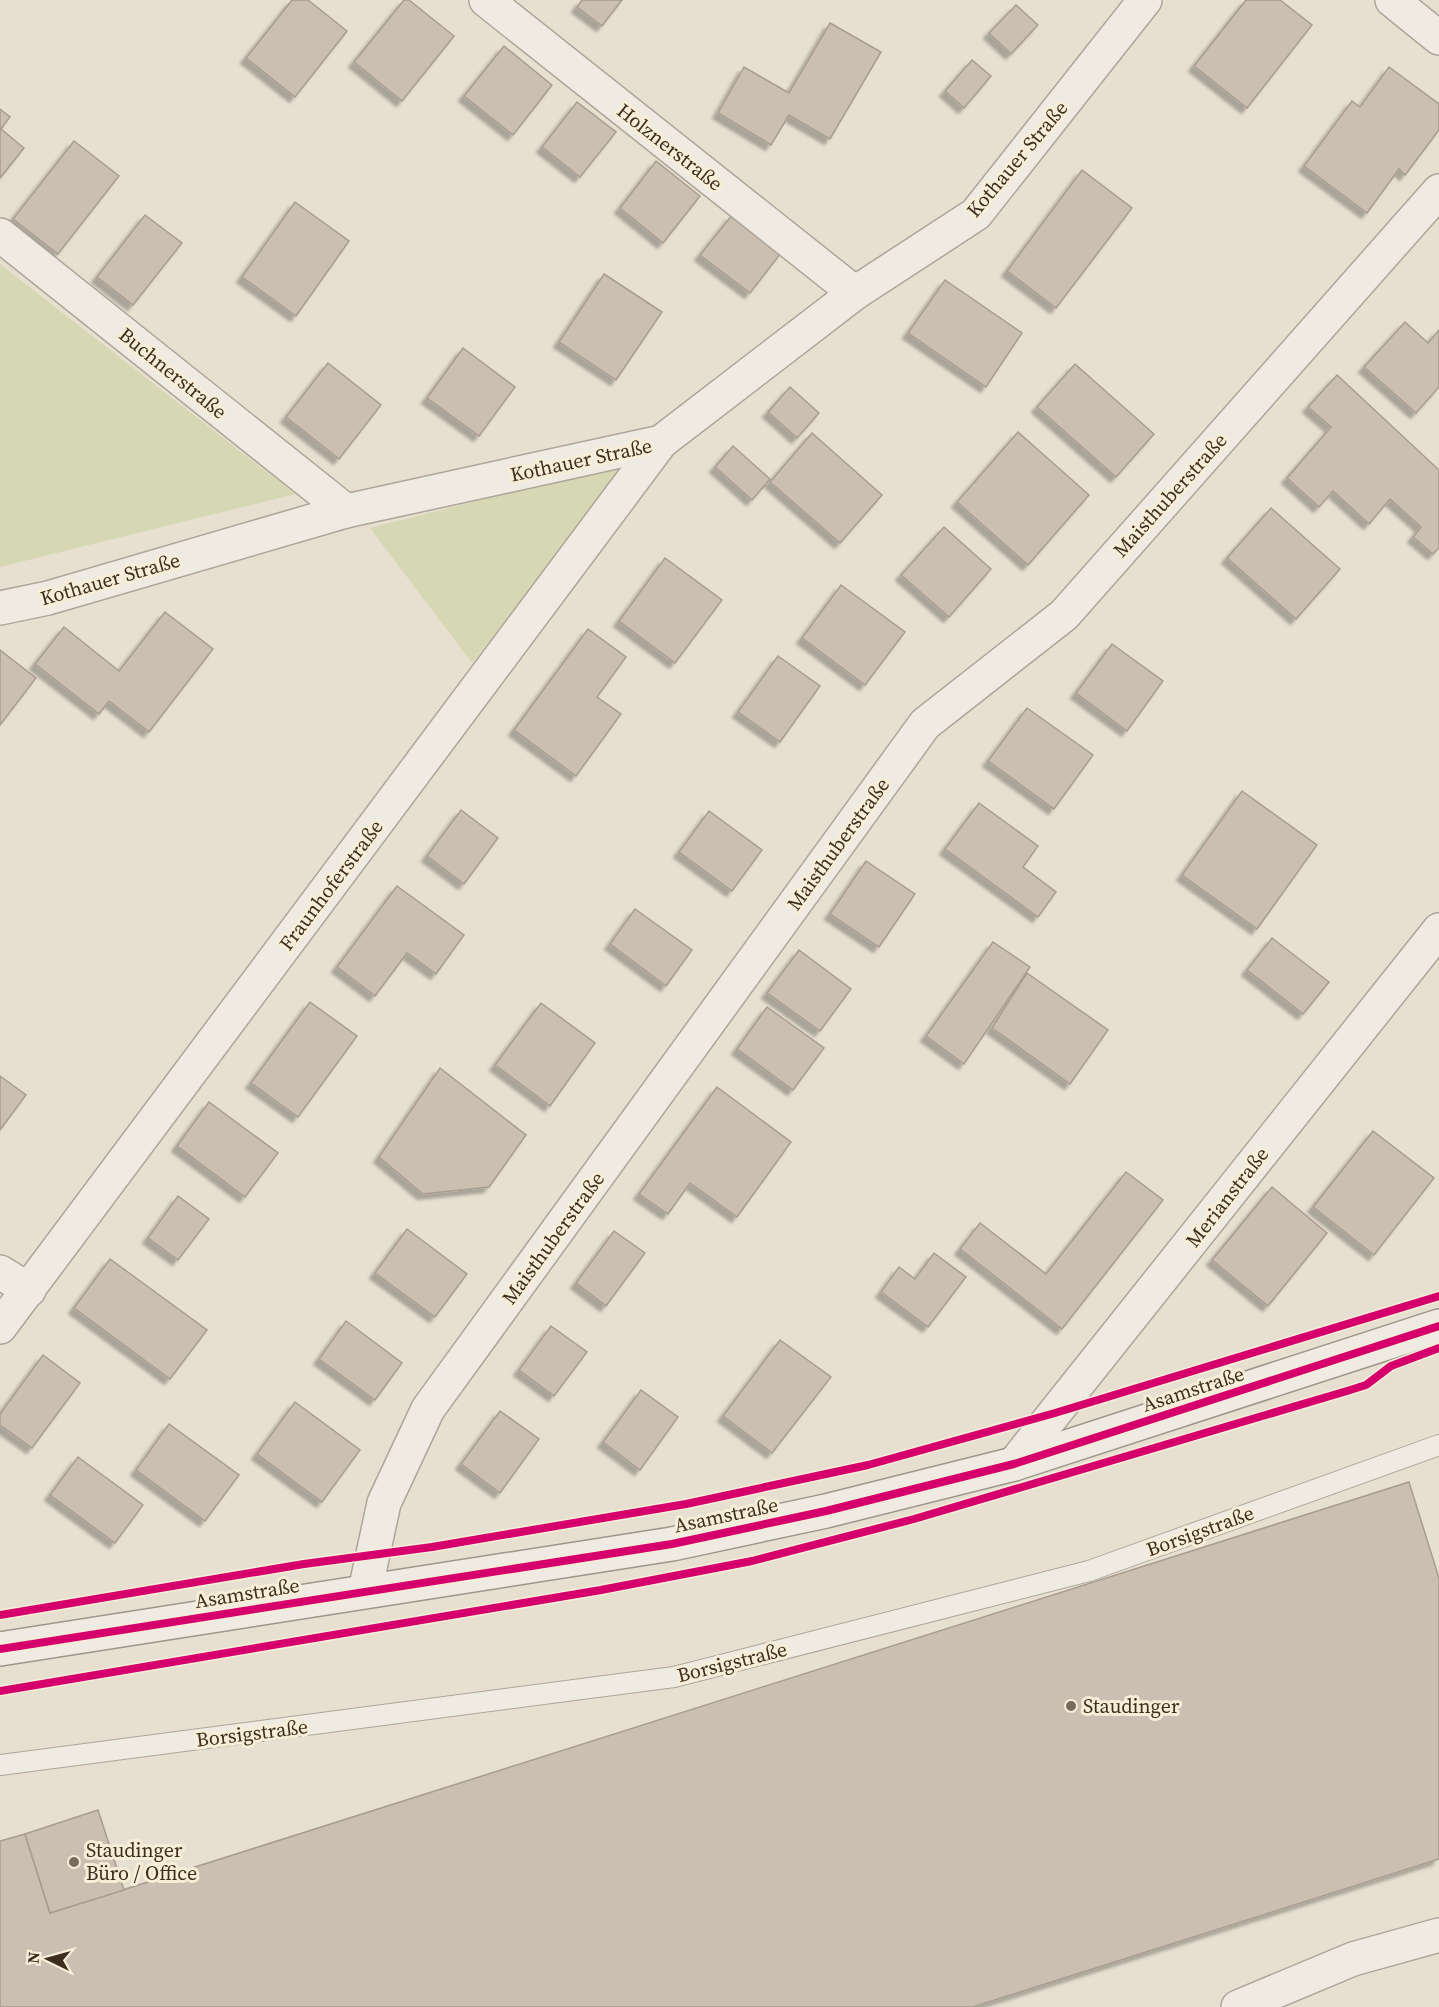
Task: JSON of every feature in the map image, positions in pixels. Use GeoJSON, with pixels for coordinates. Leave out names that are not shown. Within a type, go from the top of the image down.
{"type":"FeatureCollection","features":[{"type":"Feature","properties":{"kind":"street","name":"Holznerstraße"},"geometry":{"type":"LineString","coordinates":[[486,0],[855,293]]}},
{"type":"Feature","properties":{"kind":"street","name":"Kothauer Straße"},"geometry":{"type":"LineString","coordinates":[[0,608],[48,598],[346,511],[661,442],[855,293],[976,214],[1145,0]]}},
{"type":"Feature","properties":{"kind":"street"},"geometry":{"type":"LineString","coordinates":[[1392,0],[1439,38]]}},
{"type":"Feature","properties":{"kind":"street","name":"Maisthuberstraße"},"geometry":{"type":"LineString","coordinates":[[365,1591],[384,1503],[428,1409],[925,724],[1064,615],[1439,191]]}},
{"type":"Feature","properties":{"kind":"street","name":"Buchnerstraße"},"geometry":{"type":"LineString","coordinates":[[0,235],[346,511]]}},
{"type":"Feature","properties":{"kind":"street","name":"Fraunhoferstraße"},"geometry":{"type":"LineString","coordinates":[[0,1327],[661,442]]}},
{"type":"Feature","properties":{"kind":"street","name":"Merianstraße"},"geometry":{"type":"LineString","coordinates":[[1014,1464],[1439,930]]}},
{"type":"Feature","properties":{"kind":"street"},"geometry":{"type":"LineString","coordinates":[[0,1272],[29,1290]]}},
{"type":"Feature","properties":{"kind":"street","name":"Asamstraße"},"geometry":{"type":"LineString","coordinates":[[0,1649],[672,1544],[826,1511],[1014,1464],[1439,1326]]}},
{"type":"Feature","properties":{"kind":"street"},"geometry":{"type":"LineString","coordinates":[[1238,2007],[1353,1959],[1439,1935]]}},
{"type":"Feature","properties":{"kind":"lane","name":"Borsigstraße"},"geometry":{"type":"LineString","coordinates":[[0,1766],[674,1677],[1089,1571],[1439,1445]]}},
{"type":"Feature","properties":{"kind":"green space"},"geometry":{"type":"Polygon","coordinates":[[[0,264],[295,494],[0,567],[0,264]]]}},
{"type":"Feature","properties":{"kind":"green space"},"geometry":{"type":"Polygon","coordinates":[[[631,462],[472,663],[370,528],[631,462]]]}},
{"type":"Feature","properties":{"kind":"building"},"geometry":{"type":"Polygon","coordinates":[[[292,0],[308,0],[347,31],[295,97],[246,58],[292,0]]]}},
{"type":"Feature","properties":{"kind":"building"},"geometry":{"type":"Polygon","coordinates":[[[404,0],[409,0],[454,36],[402,101],[354,62],[404,0]]]}},
{"type":"Feature","properties":{"kind":"building"},"geometry":{"type":"Polygon","coordinates":[[[582,0],[622,0],[602,26],[577,7],[582,0]]]}},
{"type":"Feature","properties":{"kind":"building"},"geometry":{"type":"Polygon","coordinates":[[[1246,0],[1280,0],[1312,25],[1247,108],[1194,66],[1246,0]]]}},
{"type":"Feature","properties":{"kind":"building"},"geometry":{"type":"Polygon","coordinates":[[[1016,5],[1038,25],[1011,54],[989,33],[1016,5]]]}},
{"type":"Feature","properties":{"kind":"building"},"geometry":{"type":"Polygon","coordinates":[[[830,23],[881,52],[830,139],[789,115],[771,145],[718,113],[744,67],[789,93],[830,23]]]}},
{"type":"Feature","properties":{"kind":"building"},"geometry":{"type":"Polygon","coordinates":[[[504,46],[552,85],[513,135],[464,96],[504,46]]]}},
{"type":"Feature","properties":{"kind":"building"},"geometry":{"type":"Polygon","coordinates":[[[972,60],[991,76],[964,108],[945,91],[972,60]]]}},
{"type":"Feature","properties":{"kind":"building"},"geometry":{"type":"Polygon","coordinates":[[[1389,67],[1439,104],[1439,130],[1405,175],[1399,169],[1367,213],[1304,166],[1352,101],[1360,107],[1389,67]]]}},
{"type":"Feature","properties":{"kind":"building"},"geometry":{"type":"Polygon","coordinates":[[[577,102],[616,132],[580,177],[542,147],[577,102]]]}},
{"type":"Feature","properties":{"kind":"building"},"geometry":{"type":"Polygon","coordinates":[[[0,109],[10,117],[1,129],[24,148],[0,178],[0,109]]]}},
{"type":"Feature","properties":{"kind":"building"},"geometry":{"type":"Polygon","coordinates":[[[74,141],[119,176],[58,254],[13,219],[74,141]]]}},
{"type":"Feature","properties":{"kind":"building"},"geometry":{"type":"Polygon","coordinates":[[[656,161],[700,196],[663,243],[620,208],[656,161]]]}},
{"type":"Feature","properties":{"kind":"building"},"geometry":{"type":"Polygon","coordinates":[[[1082,170],[1132,208],[1056,308],[1007,271],[1082,170]]]}},
{"type":"Feature","properties":{"kind":"building"},"geometry":{"type":"Polygon","coordinates":[[[295,202],[349,241],[296,316],[242,277],[295,202]]]}},
{"type":"Feature","properties":{"kind":"building"},"geometry":{"type":"Polygon","coordinates":[[[145,215],[182,243],[133,305],[97,277],[145,215]]]}},
{"type":"Feature","properties":{"kind":"building"},"geometry":{"type":"Polygon","coordinates":[[[732,215],[781,253],[750,293],[700,255],[732,215]]]}},
{"type":"Feature","properties":{"kind":"building"},"geometry":{"type":"Polygon","coordinates":[[[604,274],[662,312],[616,380],[559,342],[604,274]]]}},
{"type":"Feature","properties":{"kind":"building"},"geometry":{"type":"Polygon","coordinates":[[[945,280],[1022,333],[986,387],[908,333],[945,280]]]}},
{"type":"Feature","properties":{"kind":"building"},"geometry":{"type":"Polygon","coordinates":[[[1405,322],[1428,343],[1439,330],[1439,387],[1416,413],[1364,367],[1405,322]]]}},
{"type":"Feature","properties":{"kind":"building"},"geometry":{"type":"Polygon","coordinates":[[[463,348],[515,387],[479,436],[427,398],[463,348]]]}},
{"type":"Feature","properties":{"kind":"building"},"geometry":{"type":"Polygon","coordinates":[[[328,363],[381,405],[339,459],[286,417],[328,363]]]}},
{"type":"Feature","properties":{"kind":"building"},"geometry":{"type":"Polygon","coordinates":[[[1075,364],[1154,434],[1116,477],[1037,407],[1075,364]]]}},
{"type":"Feature","properties":{"kind":"building"},"geometry":{"type":"Polygon","coordinates":[[[1337,375],[1439,470],[1439,548],[1433,554],[1413,537],[1421,527],[1390,499],[1369,524],[1333,491],[1319,507],[1287,478],[1331,427],[1308,407],[1337,375]]]}},
{"type":"Feature","properties":{"kind":"building"},"geometry":{"type":"Polygon","coordinates":[[[790,387],[819,413],[797,438],[768,412],[790,387]]]}},
{"type":"Feature","properties":{"kind":"building"},"geometry":{"type":"Polygon","coordinates":[[[1018,432],[1089,495],[1028,565],[957,502],[1018,432]]]}},
{"type":"Feature","properties":{"kind":"building"},"geometry":{"type":"Polygon","coordinates":[[[812,433],[882,495],[840,543],[770,482],[812,433]]]}},
{"type":"Feature","properties":{"kind":"building"},"geometry":{"type":"Polygon","coordinates":[[[733,446],[770,479],[752,500],[715,467],[733,446]]]}},
{"type":"Feature","properties":{"kind":"building"},"geometry":{"type":"Polygon","coordinates":[[[1271,508],[1340,569],[1296,619],[1227,558],[1271,508]]]}},
{"type":"Feature","properties":{"kind":"building"},"geometry":{"type":"Polygon","coordinates":[[[944,527],[991,569],[949,617],[901,575],[944,527]]]}},
{"type":"Feature","properties":{"kind":"building"},"geometry":{"type":"Polygon","coordinates":[[[665,558],[722,600],[675,663],[619,621],[665,558]]]}},
{"type":"Feature","properties":{"kind":"building"},"geometry":{"type":"Polygon","coordinates":[[[841,585],[905,632],[865,685],[802,638],[841,585]]]}},
{"type":"Feature","properties":{"kind":"building"},"geometry":{"type":"Polygon","coordinates":[[[165,612],[213,649],[149,732],[109,701],[99,714],[35,664],[64,627],[119,671],[165,612]]]}},
{"type":"Feature","properties":{"kind":"building"},"geometry":{"type":"Polygon","coordinates":[[[588,629],[626,657],[597,697],[621,714],[576,776],[514,730],[588,629]]]}},
{"type":"Feature","properties":{"kind":"building"},"geometry":{"type":"Polygon","coordinates":[[[1112,644],[1163,681],[1127,731],[1076,693],[1112,644]]]}},
{"type":"Feature","properties":{"kind":"building"},"geometry":{"type":"Polygon","coordinates":[[[0,650],[36,678],[0,725],[0,650]]]}},
{"type":"Feature","properties":{"kind":"building"},"geometry":{"type":"Polygon","coordinates":[[[778,656],[820,686],[780,742],[738,712],[778,656]]]}},
{"type":"Feature","properties":{"kind":"building"},"geometry":{"type":"Polygon","coordinates":[[[1027,708],[1093,755],[1054,809],[988,761],[1027,708]]]}},
{"type":"Feature","properties":{"kind":"building"},"geometry":{"type":"Polygon","coordinates":[[[1242,791],[1317,845],[1257,929],[1182,875],[1242,791]]]}},
{"type":"Feature","properties":{"kind":"building"},"geometry":{"type":"Polygon","coordinates":[[[979,803],[1038,846],[1023,867],[1056,892],[1038,917],[945,849],[979,803]]]}},
{"type":"Feature","properties":{"kind":"building"},"geometry":{"type":"Polygon","coordinates":[[[461,810],[498,838],[464,884],[427,856],[461,810]]]}},
{"type":"Feature","properties":{"kind":"building"},"geometry":{"type":"Polygon","coordinates":[[[709,811],[762,850],[732,891],[679,852],[709,811]]]}},
{"type":"Feature","properties":{"kind":"building"},"geometry":{"type":"Polygon","coordinates":[[[866,861],[915,894],[879,947],[830,914],[866,861]]]}},
{"type":"Feature","properties":{"kind":"building"},"geometry":{"type":"Polygon","coordinates":[[[397,886],[464,935],[436,974],[407,953],[375,996],[337,967],[397,886]]]}},
{"type":"Feature","properties":{"kind":"building"},"geometry":{"type":"Polygon","coordinates":[[[635,909],[692,950],[666,986],[610,944],[635,909]]]}},
{"type":"Feature","properties":{"kind":"building"},"geometry":{"type":"Polygon","coordinates":[[[1272,938],[1329,982],[1303,1014],[1247,970],[1272,938]]]}},
{"type":"Feature","properties":{"kind":"building"},"geometry":{"type":"Polygon","coordinates":[[[993,942],[1030,967],[964,1064],[926,1036],[993,942]]]}},
{"type":"Feature","properties":{"kind":"building"},"geometry":{"type":"Polygon","coordinates":[[[799,950],[851,989],[820,1031],[767,993],[799,950]]]}},
{"type":"Feature","properties":{"kind":"building"},"geometry":{"type":"Polygon","coordinates":[[[1027,973],[1108,1030],[1070,1084],[992,1028],[1027,973]]]}},
{"type":"Feature","properties":{"kind":"building"},"geometry":{"type":"Polygon","coordinates":[[[310,1002],[357,1036],[298,1117],[251,1083],[310,1002]]]}},
{"type":"Feature","properties":{"kind":"building"},"geometry":{"type":"Polygon","coordinates":[[[541,1003],[595,1043],[550,1106],[495,1065],[541,1003]]]}},
{"type":"Feature","properties":{"kind":"building"},"geometry":{"type":"Polygon","coordinates":[[[767,1007],[824,1048],[793,1090],[737,1049],[767,1007]]]}},
{"type":"Feature","properties":{"kind":"building"},"geometry":{"type":"Polygon","coordinates":[[[440,1068],[526,1135],[489,1187],[423,1194],[379,1157],[440,1068]]]}},
{"type":"Feature","properties":{"kind":"building"},"geometry":{"type":"Polygon","coordinates":[[[0,1076],[26,1095],[0,1130],[0,1076]]]}},
{"type":"Feature","properties":{"kind":"building"},"geometry":{"type":"Polygon","coordinates":[[[717,1087],[791,1142],[737,1217],[690,1183],[668,1214],[639,1194],[717,1087]]]}},
{"type":"Feature","properties":{"kind":"building"},"geometry":{"type":"Polygon","coordinates":[[[209,1102],[278,1153],[245,1197],[177,1146],[209,1102]]]}},
{"type":"Feature","properties":{"kind":"building"},"geometry":{"type":"Polygon","coordinates":[[[1373,1131],[1434,1178],[1374,1255],[1313,1207],[1373,1131]]]}},
{"type":"Feature","properties":{"kind":"building"},"geometry":{"type":"Polygon","coordinates":[[[1126,1172],[1163,1200],[1062,1329],[960,1249],[980,1223],[1046,1274],[1126,1172]]]}},
{"type":"Feature","properties":{"kind":"building"},"geometry":{"type":"Polygon","coordinates":[[[1272,1187],[1327,1233],[1268,1306],[1212,1260],[1272,1187]]]}},
{"type":"Feature","properties":{"kind":"building"},"geometry":{"type":"Polygon","coordinates":[[[178,1196],[209,1219],[178,1260],[148,1238],[178,1196]]]}},
{"type":"Feature","properties":{"kind":"building"},"geometry":{"type":"Polygon","coordinates":[[[407,1229],[467,1274],[435,1317],[375,1273],[407,1229]]]}},
{"type":"Feature","properties":{"kind":"building"},"geometry":{"type":"Polygon","coordinates":[[[614,1231],[645,1253],[606,1306],[576,1283],[614,1231]]]}},
{"type":"Feature","properties":{"kind":"building"},"geometry":{"type":"Polygon","coordinates":[[[934,1253],[966,1277],[928,1327],[881,1292],[899,1267],[915,1279],[934,1253]]]}},
{"type":"Feature","properties":{"kind":"building"},"geometry":{"type":"Polygon","coordinates":[[[110,1259],[207,1330],[170,1379],[74,1308],[110,1259]]]}},
{"type":"Feature","properties":{"kind":"building"},"geometry":{"type":"Polygon","coordinates":[[[346,1321],[402,1363],[375,1400],[319,1359],[346,1321]]]}},
{"type":"Feature","properties":{"kind":"building"},"geometry":{"type":"Polygon","coordinates":[[[551,1326],[587,1352],[554,1396],[519,1370],[551,1326]]]}},
{"type":"Feature","properties":{"kind":"building"},"geometry":{"type":"Polygon","coordinates":[[[780,1340],[831,1377],[772,1453],[723,1416],[780,1340]]]}},
{"type":"Feature","properties":{"kind":"building"},"geometry":{"type":"Polygon","coordinates":[[[43,1355],[80,1383],[32,1448],[0,1425],[0,1414],[43,1355]]]}},
{"type":"Feature","properties":{"kind":"building"},"geometry":{"type":"Polygon","coordinates":[[[641,1390],[678,1417],[640,1470],[603,1442],[641,1390]]]}},
{"type":"Feature","properties":{"kind":"building"},"geometry":{"type":"Polygon","coordinates":[[[295,1402],[360,1450],[322,1502],[257,1454],[295,1402]]]}},
{"type":"Feature","properties":{"kind":"building"},"geometry":{"type":"Polygon","coordinates":[[[500,1411],[539,1439],[500,1493],[461,1464],[500,1411]]]}},
{"type":"Feature","properties":{"kind":"building"},"geometry":{"type":"Polygon","coordinates":[[[169,1424],[239,1475],[205,1521],[136,1470],[169,1424]]]}},
{"type":"Feature","properties":{"kind":"building"},"geometry":{"type":"Polygon","coordinates":[[[78,1457],[143,1505],[115,1543],[50,1495],[78,1457]]]}},
{"type":"Feature","properties":{"kind":"building","name":"Staudinger"},"geometry":{"type":"Polygon","coordinates":[[[1409,1482],[1439,1578],[1439,1859],[973,2007],[0,2007],[0,1841],[25,1834],[50,1913],[1409,1482]]]}},
{"type":"Feature","properties":{"kind":"building","name":"Staudinger Büro / Office"},"geometry":{"type":"Polygon","coordinates":[[[98,1810],[124,1890],[50,1913],[25,1834],[98,1810]]]}},
{"type":"Feature","properties":{"kind":"cycle path"},"geometry":{"type":"LineString","coordinates":[[0,1615],[304,1564],[432,1547],[686,1504],[868,1465],[1055,1413],[1439,1296]]}},
{"type":"Feature","properties":{"kind":"cycle path"},"geometry":{"type":"LineString","coordinates":[[0,1649],[672,1544],[826,1511],[1014,1464],[1439,1326]]}},
{"type":"Feature","properties":{"kind":"cycle path"},"geometry":{"type":"LineString","coordinates":[[0,1691],[601,1590],[752,1561],[914,1519],[1347,1391],[1366,1385],[1391,1366],[1439,1348]]}},
{"type":"Feature","properties":{"kind":"place","name":"Staudinger"},"geometry":{"type":"Point","coordinates":[1071,1706]}},
{"type":"Feature","properties":{"kind":"place","name":"Staudinger Büro / Office"},"geometry":{"type":"Point","coordinates":[74,1862]}}]}
